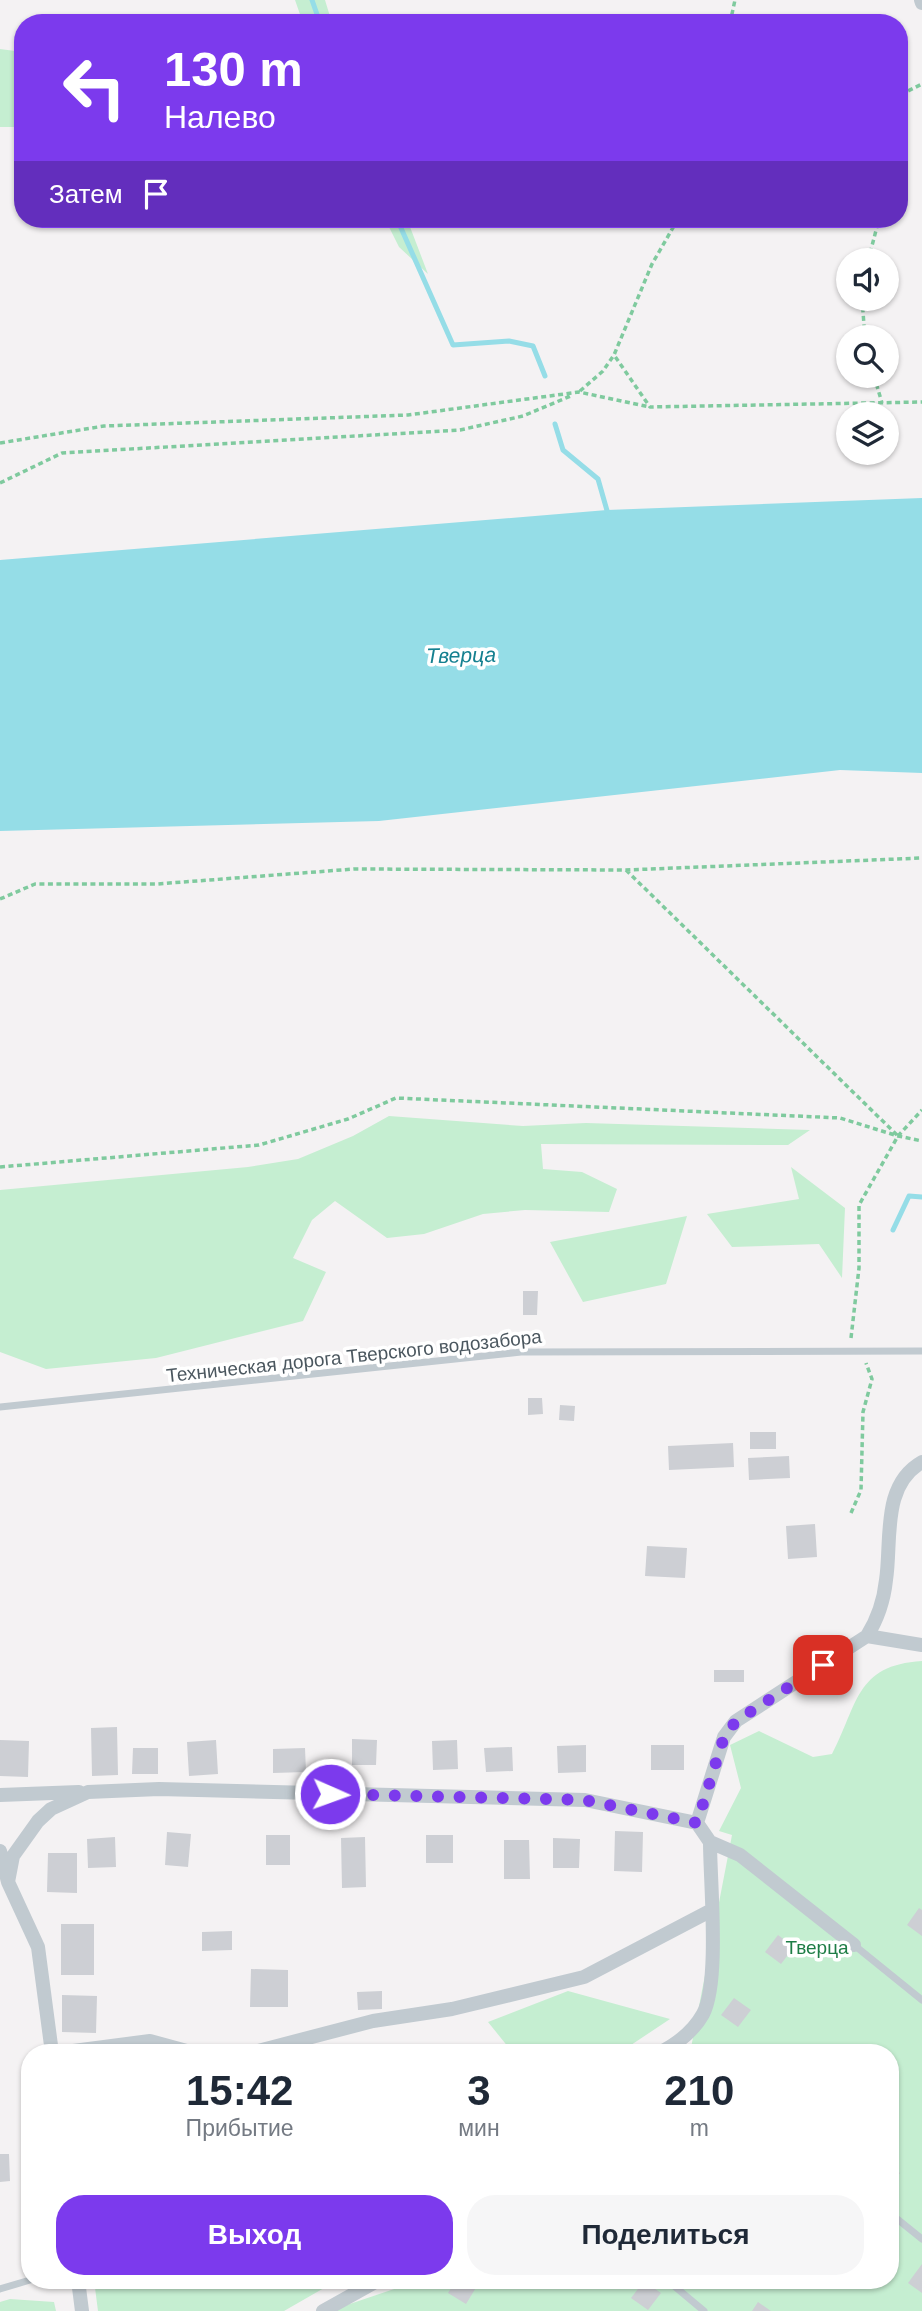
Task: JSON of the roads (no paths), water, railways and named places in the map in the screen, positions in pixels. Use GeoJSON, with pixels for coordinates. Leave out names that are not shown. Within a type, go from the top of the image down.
{"type":"FeatureCollection","features":[{"type":"Feature","properties":{"kind":"street"},"geometry":{"type":"LineString","coordinates":[[697,1823],[724,1737],[736,1721],[867,1636],[875,1623],[886,1583],[892,1504],[904,1478],[922,1462]]}},
{"type":"Feature","properties":{"kind":"street"},"geometry":{"type":"LineString","coordinates":[[867,1636],[922,1645]]}},
{"type":"Feature","properties":{"kind":"street"},"geometry":{"type":"LineString","coordinates":[[0,1796],[173,1789],[584,1800],[697,1823],[710,1842],[740,1855],[854,1945]]}},
{"type":"Feature","properties":{"kind":"street"},"geometry":{"type":"LineString","coordinates":[[8,1882],[13,1856],[38,1821],[51,1809],[88,1792]]}},
{"type":"Feature","properties":{"kind":"street"},"geometry":{"type":"LineString","coordinates":[[686,2044],[706,2007],[712,1970],[710,1842]]}},
{"type":"Feature","properties":{"kind":"street"},"geometry":{"type":"LineString","coordinates":[[0,1852],[8,1882],[38,1947],[51,2044]]}},
{"type":"Feature","properties":{"kind":"street"},"geometry":{"type":"LineString","coordinates":[[278,2044],[373,2021],[452,2010],[584,1977],[710,1911]]}},
{"type":"Feature","properties":{"kind":"street"},"geometry":{"type":"LineString","coordinates":[[127,2044],[150,2041],[161,2044]]}},
{"type":"Feature","properties":{"kind":"street"},"geometry":{"type":"LineString","coordinates":[[79,2289],[82,2311]]}},
{"type":"Feature","properties":{"kind":"street"},"geometry":{"type":"LineString","coordinates":[[323,2311],[363,2289]]}},
{"type":"Feature","properties":{"kind":"lane","name":"Техническая дорога Тверского водозабора"},"geometry":{"type":"LineString","coordinates":[[0,1407],[521,1352],[922,1351]]}},
{"type":"Feature","properties":{"kind":"lane"},"geometry":{"type":"LineString","coordinates":[[854,1945],[922,2000]]}},
{"type":"Feature","properties":{"kind":"lane"},"geometry":{"type":"LineString","coordinates":[[899,2220],[922,2239]]}},
{"type":"Feature","properties":{"kind":"lane"},"geometry":{"type":"LineString","coordinates":[[0,2289],[21,2283]]}},
{"type":"Feature","properties":{"kind":"lane"},"geometry":{"type":"LineString","coordinates":[[678,2289],[704,2311]]}},
{"type":"Feature","properties":{"kind":"water","name":"Тверца"},"geometry":{"type":"Polygon","coordinates":[[[922,498],[922,773],[840,770],[379,821],[0,831],[0,560],[607,510],[922,498]]]}},
{"type":"Feature","properties":{"kind":"waterway"},"geometry":{"type":"LineString","coordinates":[[312,0],[317,14]]}},
{"type":"Feature","properties":{"kind":"waterway"},"geometry":{"type":"LineString","coordinates":[[401,228],[453,345],[509,341],[533,346],[545,376]]}},
{"type":"Feature","properties":{"kind":"waterway"},"geometry":{"type":"LineString","coordinates":[[555,424],[563,450],[598,479],[608,514]]}},
{"type":"Feature","properties":{"kind":"waterway"},"geometry":{"type":"LineString","coordinates":[[893,1230],[909,1196],[922,1197]]}}]}
